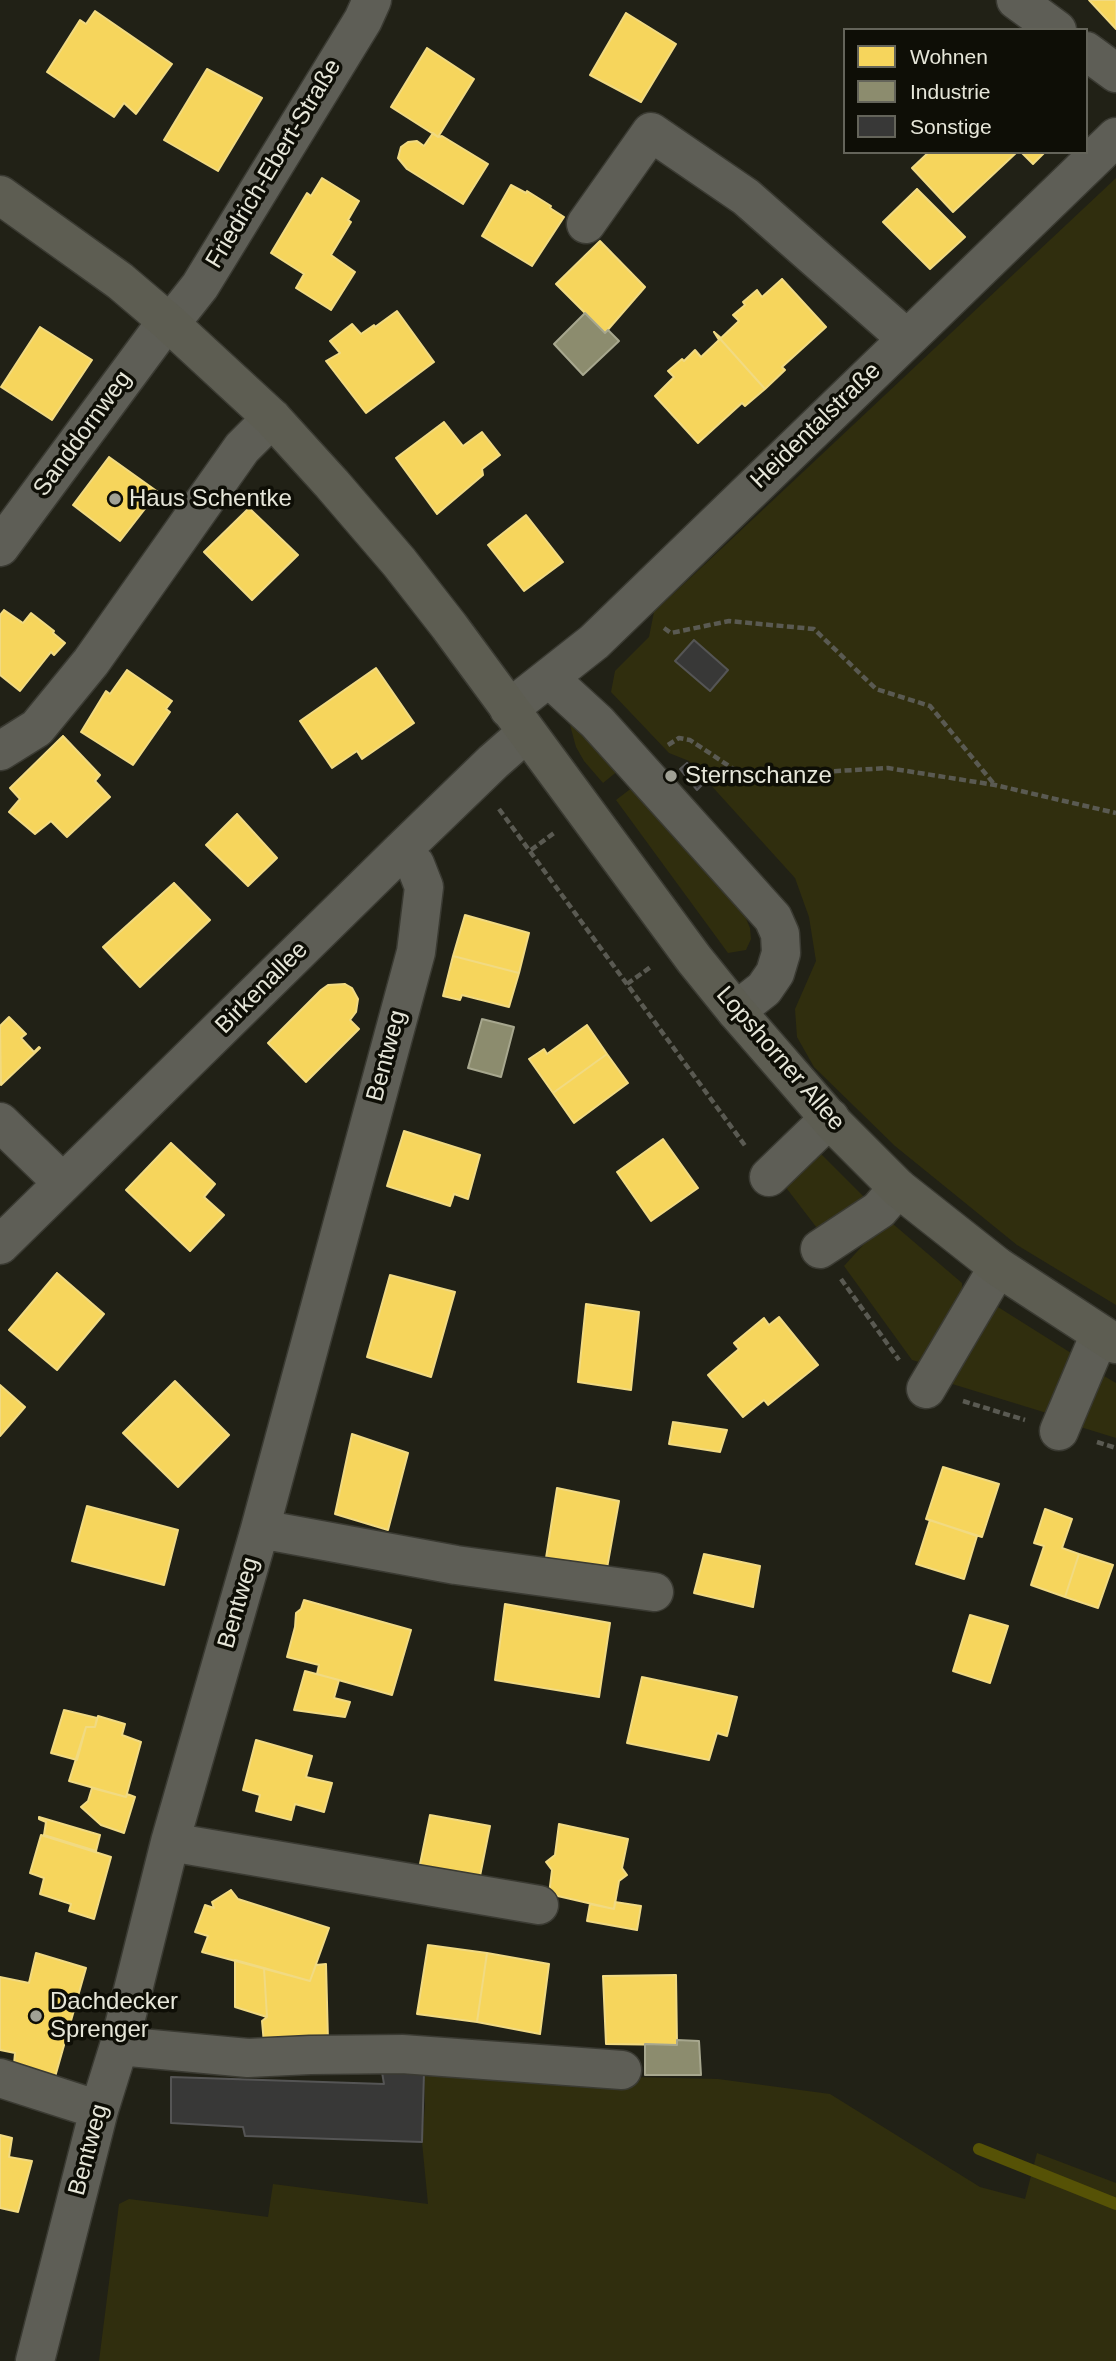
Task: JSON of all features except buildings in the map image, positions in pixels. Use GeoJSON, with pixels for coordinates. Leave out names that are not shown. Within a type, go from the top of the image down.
{"type":"FeatureCollection","features":[{"type":"Feature","properties":{"kind":"main road"},"geometry":{"type":"LineString","coordinates":[[0,195],[120,281],[272,418],[399,562],[518,721]]}},
{"type":"Feature","properties":{"kind":"main road","name":"Lopshorner Allee"},"geometry":{"type":"LineString","coordinates":[[518,721],[694,959],[830,1118],[898,1188],[998,1267],[1108,1339]]}},
{"type":"Feature","properties":{"kind":"street","name":"Friedrich-Ebert-Straße"},"geometry":{"type":"LineString","coordinates":[[168,323],[200,286],[363,20],[372,0]]}},
{"type":"Feature","properties":{"kind":"street"},"geometry":{"type":"LineString","coordinates":[[1016,0],[1053,28]]}},
{"type":"Feature","properties":{"kind":"street"},"geometry":{"type":"LineString","coordinates":[[1088,52],[1116,73]]}},
{"type":"Feature","properties":{"kind":"street"},"geometry":{"type":"LineString","coordinates":[[586,223],[651,132],[746,197],[906,338]]}},
{"type":"Feature","properties":{"kind":"street","name":"Heidentalstraße"},"geometry":{"type":"LineString","coordinates":[[518,721],[549,678],[594,642],[1116,137]]}},
{"type":"Feature","properties":{"kind":"street","name":"Sanddornweg"},"geometry":{"type":"LineString","coordinates":[[0,547],[168,323]]}},
{"type":"Feature","properties":{"kind":"street"},"geometry":{"type":"LineString","coordinates":[[0,751],[37,728],[91,662],[242,448],[272,418]]}},
{"type":"Feature","properties":{"kind":"street"},"geometry":{"type":"LineString","coordinates":[[549,678],[597,722],[773,918],[780,934],[781,953],[775,973],[764,989],[736,1011]]}},
{"type":"Feature","properties":{"kind":"street","name":"Birkenallee"},"geometry":{"type":"LineString","coordinates":[[0,1245],[493,762],[518,721]]}},
{"type":"Feature","properties":{"kind":"street","name":"Bentweg"},"geometry":{"type":"LineString","coordinates":[[35,2361],[170,1842],[260,1529],[416,952],[424,887],[415,864],[400,852]]}},
{"type":"Feature","properties":{"kind":"street"},"geometry":{"type":"LineString","coordinates":[[769,1177],[830,1118]]}},
{"type":"Feature","properties":{"kind":"street"},"geometry":{"type":"LineString","coordinates":[[0,1122],[63,1182]]}},
{"type":"Feature","properties":{"kind":"street"},"geometry":{"type":"LineString","coordinates":[[820,1249],[879,1210],[898,1188]]}},
{"type":"Feature","properties":{"kind":"street"},"geometry":{"type":"LineString","coordinates":[[926,1389],[998,1267]]}},
{"type":"Feature","properties":{"kind":"street"},"geometry":{"type":"LineString","coordinates":[[1059,1431],[1108,1339]]}},
{"type":"Feature","properties":{"kind":"street"},"geometry":{"type":"LineString","coordinates":[[260,1529],[456,1565],[654,1592]]}},
{"type":"Feature","properties":{"kind":"street"},"geometry":{"type":"LineString","coordinates":[[170,1842],[539,1905]]}},
{"type":"Feature","properties":{"kind":"street"},"geometry":{"type":"LineString","coordinates":[[119,2046],[248,2058],[402,2054],[622,2070]]}},
{"type":"Feature","properties":{"kind":"street"},"geometry":{"type":"LineString","coordinates":[[0,2078],[99,2110]]}},
{"type":"Feature","properties":{"kind":"path"},"geometry":{"type":"LineString","coordinates":[[634,603],[671,633],[729,621],[814,628],[876,689],[930,706],[995,785]]}},
{"type":"Feature","properties":{"kind":"path"},"geometry":{"type":"LineString","coordinates":[[640,770],[679,738],[690,740],[735,769],[753,776],[888,768],[995,785],[1116,813]]}},
{"type":"Feature","properties":{"kind":"path"},"geometry":{"type":"LineString","coordinates":[[531,850],[558,831]]}},
{"type":"Feature","properties":{"kind":"path"},"geometry":{"type":"LineString","coordinates":[[626,984],[655,964]]}},
{"type":"Feature","properties":{"kind":"shaded area"},"geometry":{"type":"Polygon","coordinates":[[[1116,178],[1116,1305],[1017,1245],[895,1146],[814,1067],[797,1037],[795,1009],[816,961],[809,917],[795,878],[689,761],[669,753],[611,692],[615,671],[649,637],[654,612],[1116,178]]]}},
{"type":"Feature","properties":{"kind":"shaded area"},"geometry":{"type":"Polygon","coordinates":[[[570,725],[619,770],[603,783],[576,747],[570,725]]]}},
{"type":"Feature","properties":{"kind":"shaded area"},"geometry":{"type":"Polygon","coordinates":[[[633,787],[745,916],[751,939],[746,950],[728,953],[616,800],[633,787]]]}},
{"type":"Feature","properties":{"kind":"shaded area"},"geometry":{"type":"Polygon","coordinates":[[[819,1152],[864,1197],[857,1209],[820,1232],[781,1181],[819,1152]]]}},
{"type":"Feature","properties":{"kind":"shaded area"},"geometry":{"type":"Polygon","coordinates":[[[883,1223],[893,1224],[962,1283],[962,1296],[923,1363],[912,1360],[844,1266],[883,1223]]]}},
{"type":"Feature","properties":{"kind":"shaded area"},"geometry":{"type":"Polygon","coordinates":[[[998,1307],[1071,1353],[1073,1363],[1050,1414],[949,1383],[988,1308],[998,1307]]]}},
{"type":"Feature","properties":{"kind":"shaded area"},"geometry":{"type":"Polygon","coordinates":[[[1104,1376],[1116,1383],[1116,1438],[1074,1425],[1098,1377],[1104,1376]]]}},
{"type":"Feature","properties":{"kind":"shaded area"},"geometry":{"type":"Polygon","coordinates":[[[424,2065],[503,2074],[718,2079],[830,2094],[980,2187],[1025,2199],[1037,2153],[1116,2183],[1116,2361],[99,2361],[119,2204],[129,2199],[268,2217],[273,2184],[428,2204],[422,2142],[424,2065]]]}},
{"type":"Feature","properties":{"kind":"waterway"},"geometry":{"type":"LineString","coordinates":[[979,2149],[1116,2204]]}},
{"type":"Feature","properties":{"kind":"place","name":"Haus Schentke"},"geometry":{"type":"Point","coordinates":[115,499]}},
{"type":"Feature","properties":{"kind":"place","name":"Sternschanze"},"geometry":{"type":"Point","coordinates":[671,776]}},
{"type":"Feature","properties":{"kind":"place","name":"Dachdecker Sprenger"},"geometry":{"type":"Point","coordinates":[36,2016]}}]}
